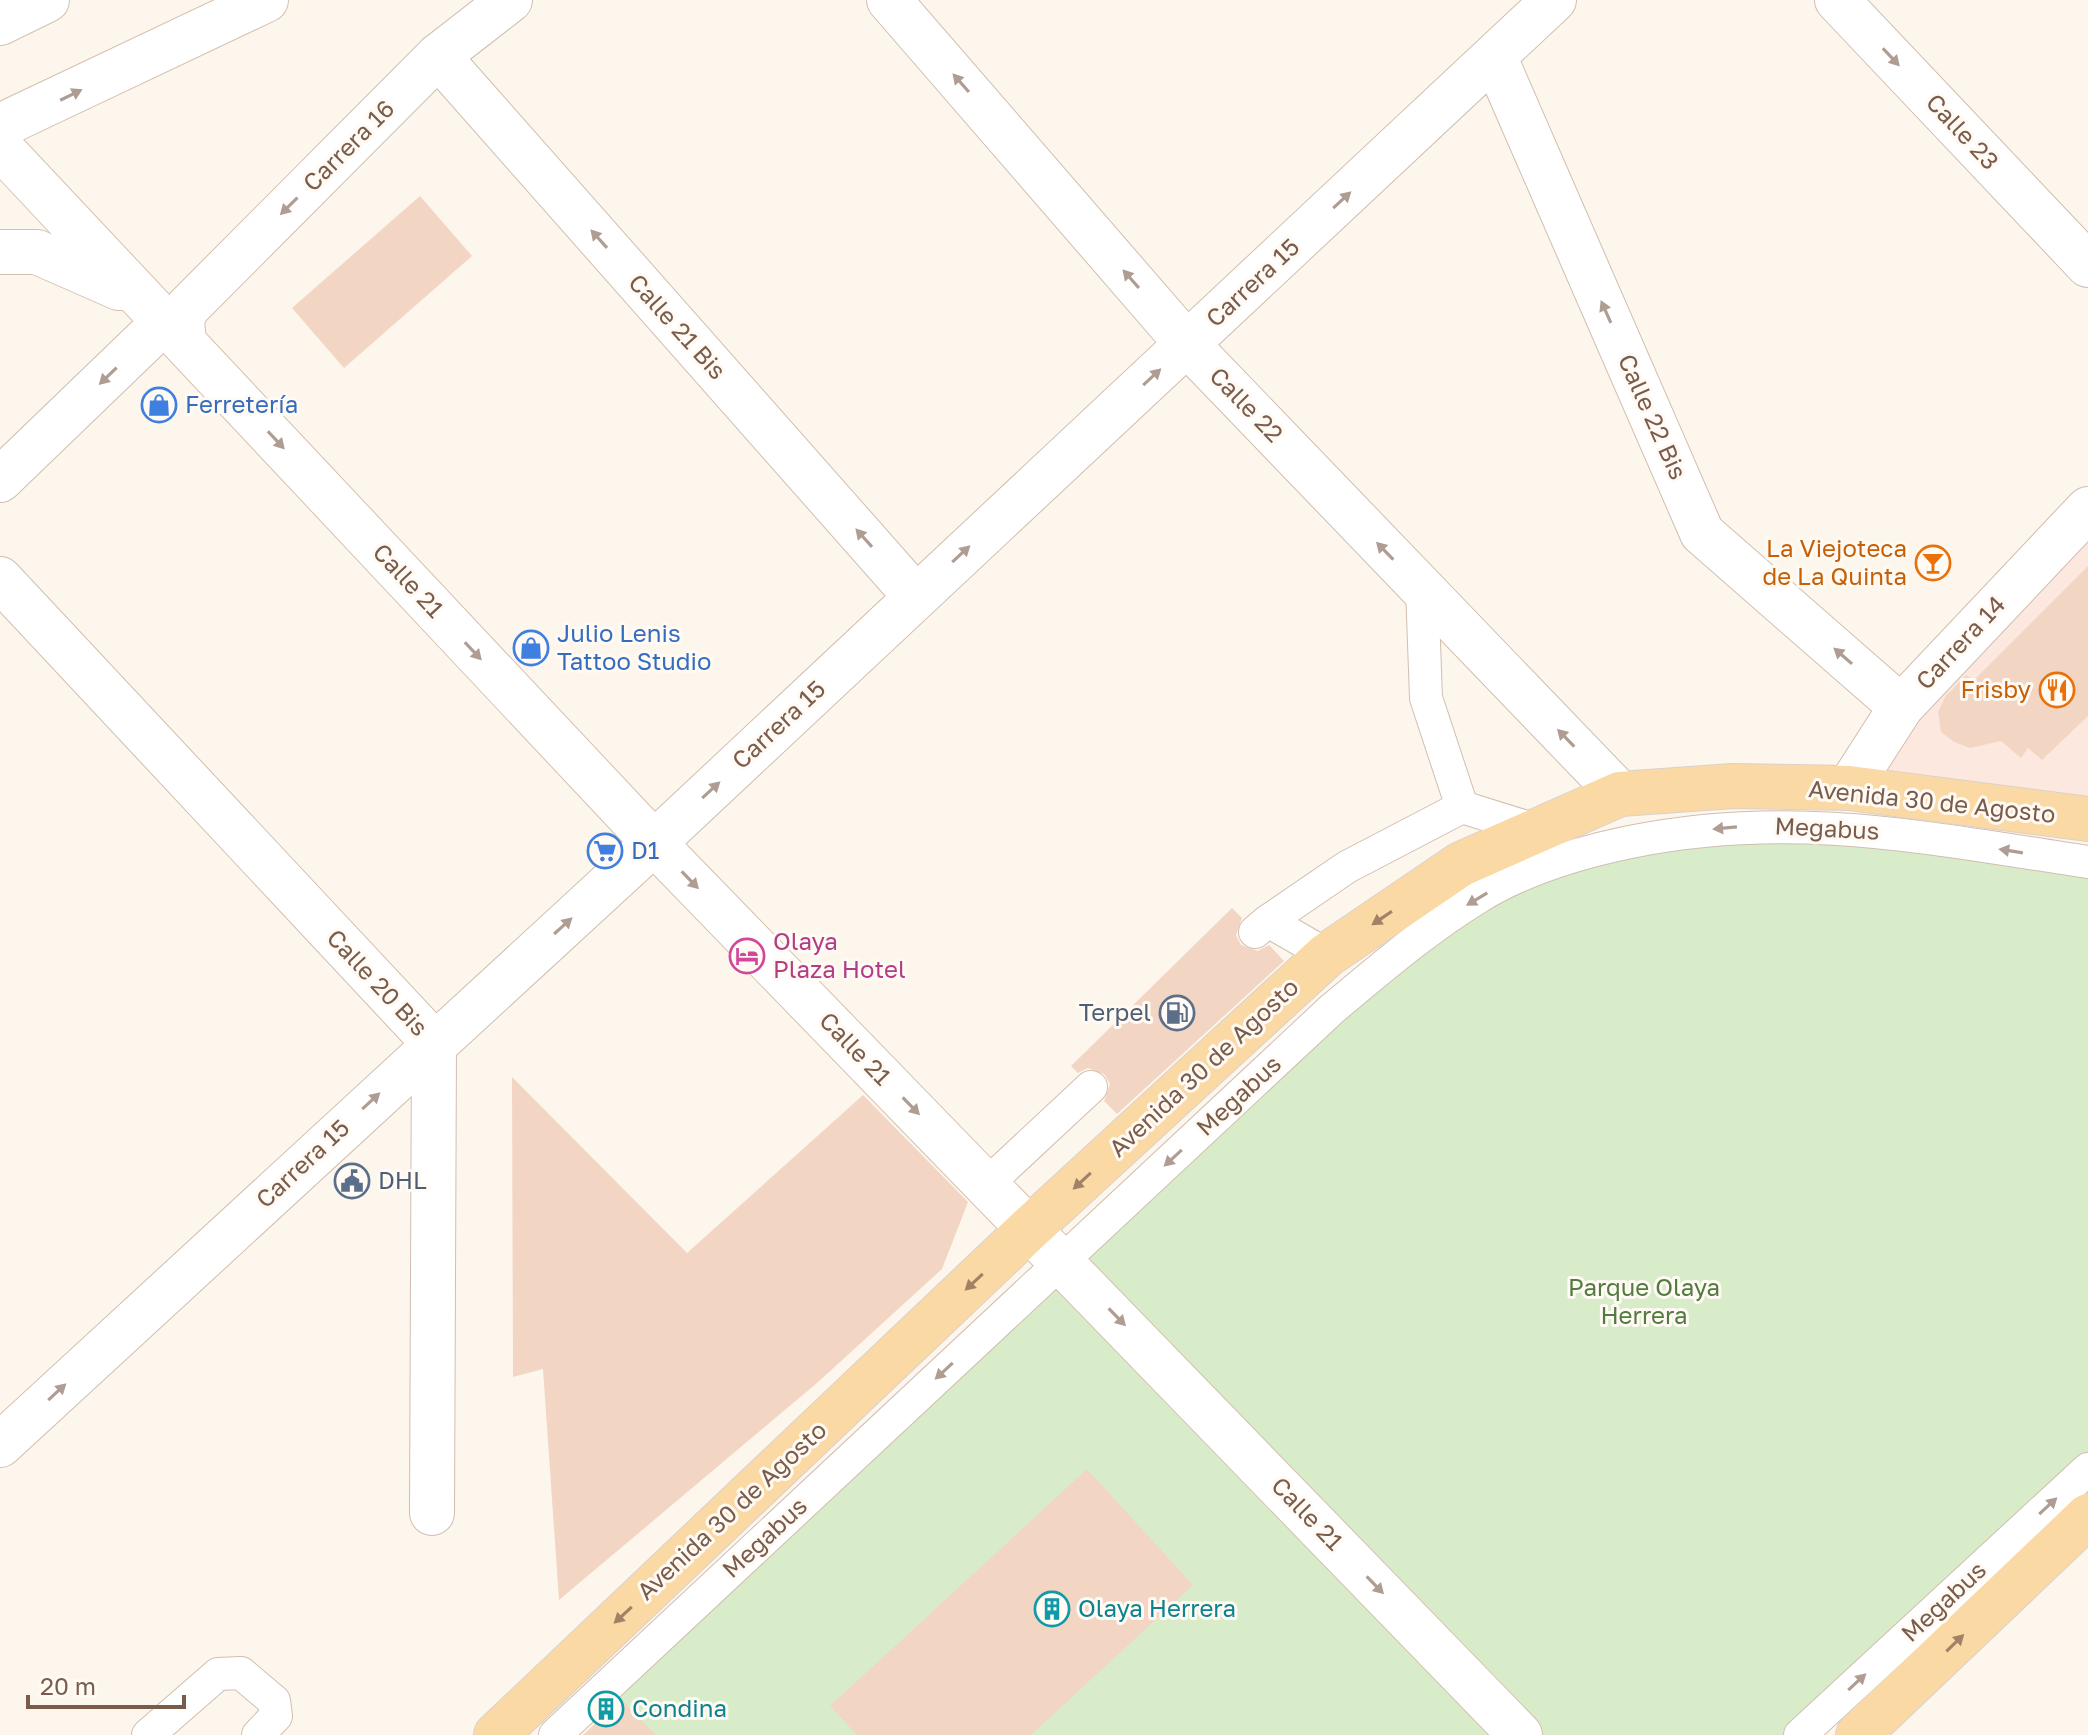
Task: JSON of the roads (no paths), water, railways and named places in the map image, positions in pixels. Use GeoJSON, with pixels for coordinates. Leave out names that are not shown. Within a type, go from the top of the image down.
{"type":"FeatureCollection","features":[{"type":"Feature","properties":{"kind":"main road","name":"Avenida 30 de Agosto"},"geometry":{"type":"LineString","coordinates":[[496,1735],[1030,1228],[1327,955],[1461,864],[1620,794],[1733,786],[1849,788],[2080,809]]}},
{"type":"Feature","properties":{"kind":"main road"},"geometry":{"type":"LineString","coordinates":[[1858,1735],[2088,1516]]}},
{"type":"Feature","properties":{"kind":"street"},"geometry":{"type":"LineString","coordinates":[[0,23],[47,0]]}},
{"type":"Feature","properties":{"kind":"street"},"geometry":{"type":"LineString","coordinates":[[0,126],[266,0]]}},
{"type":"Feature","properties":{"kind":"street","name":"Carrera 16"},"geometry":{"type":"LineString","coordinates":[[0,480],[438,56],[510,0]]}},
{"type":"Feature","properties":{"kind":"street","name":"Calle 22"},"geometry":{"type":"LineString","coordinates":[[889,0],[1187,344],[1620,794]]}},
{"type":"Feature","properties":{"kind":"street","name":"Carrera 15"},"geometry":{"type":"LineString","coordinates":[[0,1445],[654,843],[1554,0]]}},
{"type":"Feature","properties":{"kind":"street","name":"Calle 23"},"geometry":{"type":"LineString","coordinates":[[1837,0],[2088,265]]}},
{"type":"Feature","properties":{"kind":"street","name":"Calle 21 Bis"},"geometry":{"type":"LineString","coordinates":[[438,56],[916,597]]}},
{"type":"Feature","properties":{"kind":"street","name":"Calle 22 Bis"},"geometry":{"type":"LineString","coordinates":[[1495,58],[1702,533],[1901,707]]}},
{"type":"Feature","properties":{"kind":"street","name":"Calle 21"},"geometry":{"type":"LineString","coordinates":[[9,158],[172,316],[654,843],[1520,1735]]}},
{"type":"Feature","properties":{"kind":"street"},"geometry":{"type":"LineString","coordinates":[[0,252],[37,252],[100,277],[172,316]]}},
{"type":"Feature","properties":{"kind":"street","name":"Carrera 14"},"geometry":{"type":"LineString","coordinates":[[1849,788],[1901,707],[2088,509]]}},
{"type":"Feature","properties":{"kind":"street","name":"Calle 20 Bis"},"geometry":{"type":"LineString","coordinates":[[0,579],[434,1043],[432,1513]]}},
{"type":"Feature","properties":{"kind":"lane"},"geometry":{"type":"LineString","coordinates":[[1422,588],[1426,698],[1462,807]]}},
{"type":"Feature","properties":{"kind":"lane"},"geometry":{"type":"LineString","coordinates":[[1327,955],[1261,927],[1347,867],[1462,807],[1536,830]]}},
{"type":"Feature","properties":{"kind":"lane","name":"Megabus"},"geometry":{"type":"LineString","coordinates":[[555,1735],[1332,1009],[1421,936],[1478,897],[1525,873],[1594,849],[1676,832],[1756,825],[1867,828],[2088,862]]}},
{"type":"Feature","properties":{"kind":"lane"},"geometry":{"type":"LineString","coordinates":[[987,1184],[1091,1087]]}},
{"type":"Feature","properties":{"kind":"lane","name":"Megabus"},"geometry":{"type":"LineString","coordinates":[[1800,1735],[2088,1469]]}},
{"type":"Feature","properties":{"kind":"lane"},"geometry":{"type":"LineString","coordinates":[[148,1735],[218,1674],[241,1673],[274,1701],[276,1716],[258,1735]]}},
{"type":"Feature","properties":{"kind":"place","name":"Ferretería"},"geometry":{"type":"Point","coordinates":[159,405]}},
{"type":"Feature","properties":{"kind":"place","name":"La Viejoteca de La Quinta"},"geometry":{"type":"Point","coordinates":[1933,563]}},
{"type":"Feature","properties":{"kind":"place","name":"Julio Lenis Tattoo Studio"},"geometry":{"type":"Point","coordinates":[531,648]}},
{"type":"Feature","properties":{"kind":"place","name":"Frisby"},"geometry":{"type":"Point","coordinates":[2057,690]}},
{"type":"Feature","properties":{"kind":"place","name":"D1"},"geometry":{"type":"Point","coordinates":[605,851]}},
{"type":"Feature","properties":{"kind":"place","name":"Olaya Plaza Hotel"},"geometry":{"type":"Point","coordinates":[747,956]}},
{"type":"Feature","properties":{"kind":"place","name":"Terpel"},"geometry":{"type":"Point","coordinates":[1177,1013]}},
{"type":"Feature","properties":{"kind":"place","name":"DHL"},"geometry":{"type":"Point","coordinates":[352,1181]}},
{"type":"Feature","properties":{"kind":"place","name":"Olaya Herrera"},"geometry":{"type":"Point","coordinates":[1052,1609]}},
{"type":"Feature","properties":{"kind":"place","name":"Condina"},"geometry":{"type":"Point","coordinates":[606,1709]}},
{"type":"Feature","properties":{"kind":"park label","name":"Parque Olaya Herrera"},"geometry":{"type":"Point","coordinates":[1644,1302]}}]}
